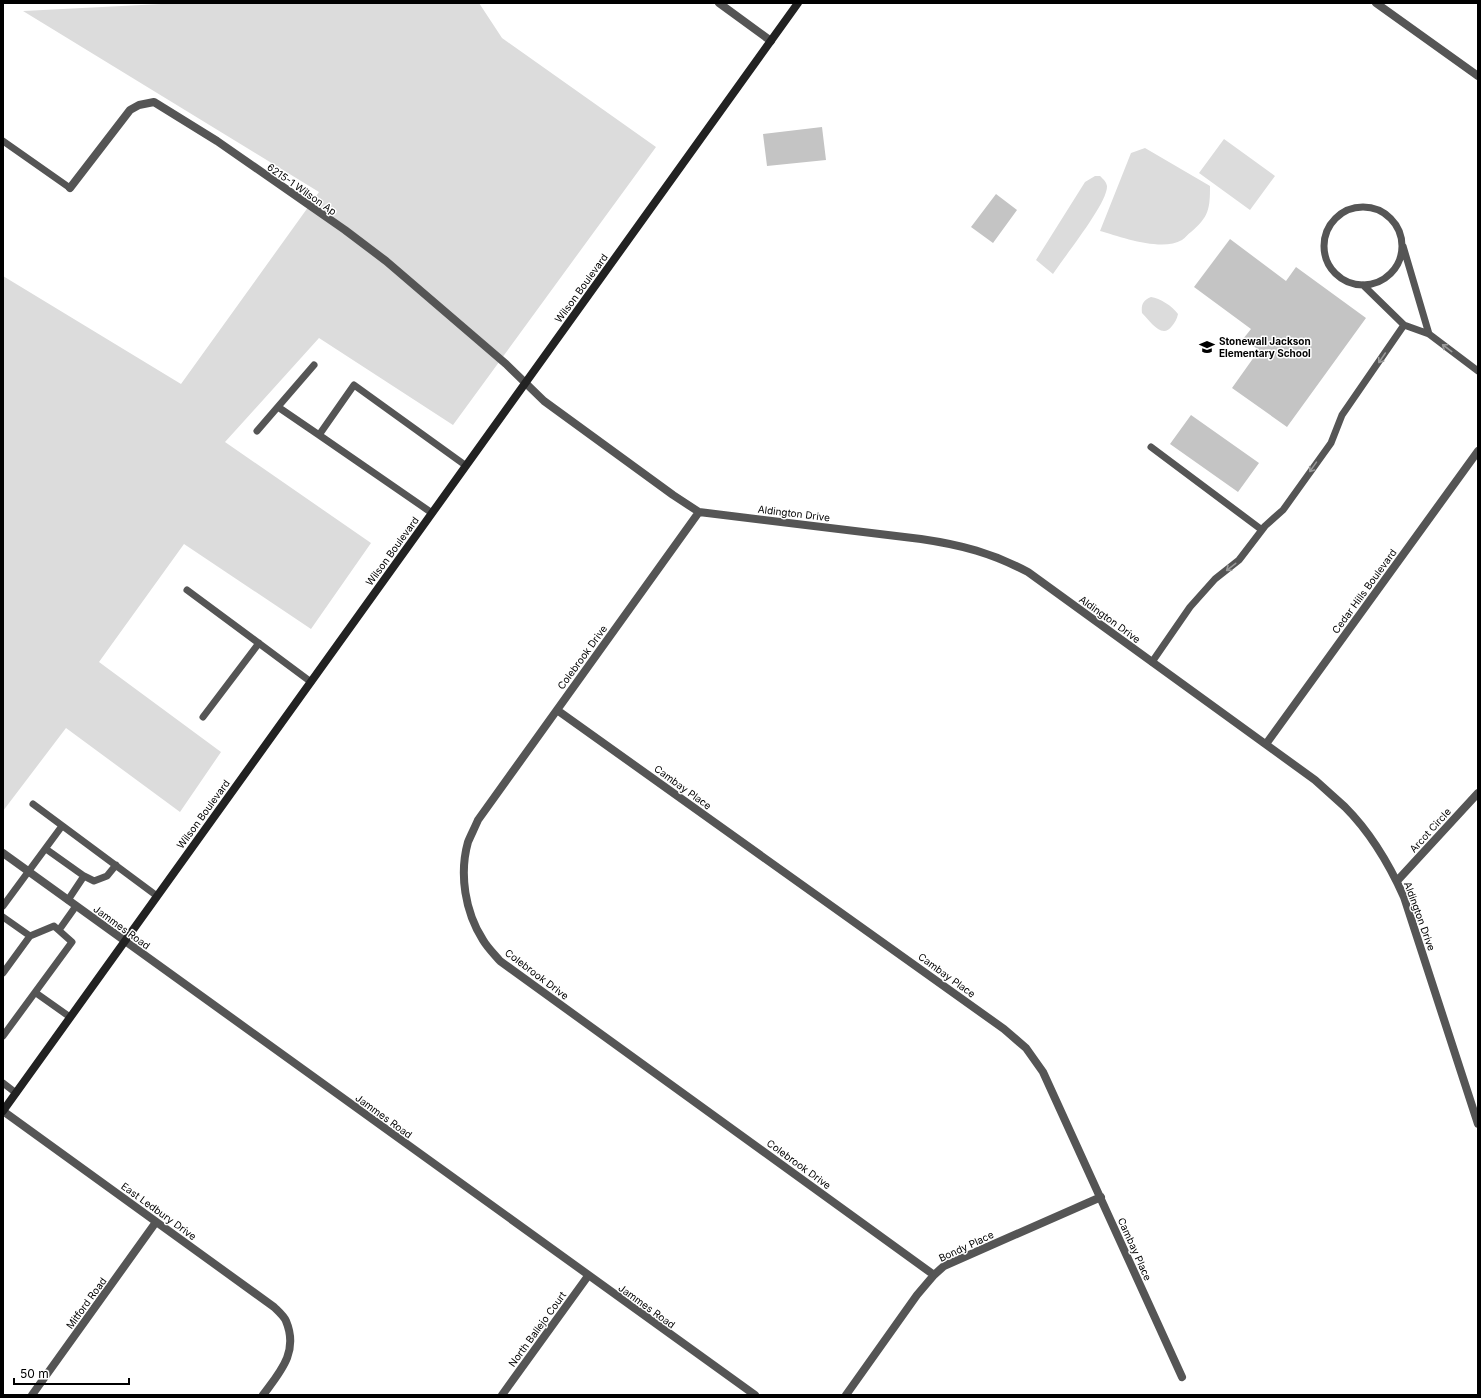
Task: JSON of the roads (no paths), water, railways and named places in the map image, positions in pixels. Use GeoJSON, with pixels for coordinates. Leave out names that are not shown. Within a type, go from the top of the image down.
{"type":"FeatureCollection","features":[{"type":"Feature","properties":{"kind":"main road","name":"Wilson Boulevard"},"geometry":{"type":"LineString","coordinates":[[3,1111],[465,465],[798,3]]}},
{"type":"Feature","properties":{"kind":"street"},"geometry":{"type":"LineString","coordinates":[[719,3],[771,41]]}},
{"type":"Feature","properties":{"kind":"street"},"geometry":{"type":"LineString","coordinates":[[1376,3],[1478,76]]}},
{"type":"Feature","properties":{"kind":"street","name":"6215-1 Wilson Ap"},"geometry":{"type":"LineString","coordinates":[[70,188],[130,110],[139,105],[154,102],[217,141],[380,256],[525,382]]}},
{"type":"Feature","properties":{"kind":"street","name":"Aldington Drive"},"geometry":{"type":"LineString","coordinates":[[525,382],[544,402],[699,512],[955,544],[1006,561],[1028,572],[1315,780],[1346,808],[1373,842],[1397,882],[1414,923],[1478,1124]]}},
{"type":"Feature","properties":{"kind":"street","name":"Cedar Hills Boulevard"},"geometry":{"type":"LineString","coordinates":[[1266,744],[1478,451]]}},
{"type":"Feature","properties":{"kind":"street","name":"Colebrook Drive"},"geometry":{"type":"LineString","coordinates":[[699,512],[478,820],[468,842],[464,869],[466,898],[472,920],[483,940],[500,961],[934,1275]]}},
{"type":"Feature","properties":{"kind":"street","name":"Cambay Place"},"geometry":{"type":"LineString","coordinates":[[557,710],[1004,1029],[1026,1048],[1043,1072],[1182,1377]]}},
{"type":"Feature","properties":{"kind":"street","name":"Arcot Circle"},"geometry":{"type":"LineString","coordinates":[[1397,882],[1478,793]]}},
{"type":"Feature","properties":{"kind":"street","name":"Jammes Road"},"geometry":{"type":"LineString","coordinates":[[3,853],[755,1395]]}},
{"type":"Feature","properties":{"kind":"street","name":"East Ledbury Drive"},"geometry":{"type":"LineString","coordinates":[[3,1111],[274,1307],[286,1320],[291,1337],[290,1354],[281,1370],[263,1395]]}},
{"type":"Feature","properties":{"kind":"street","name":"Bondy Place"},"geometry":{"type":"LineString","coordinates":[[846,1395],[918,1295],[934,1275],[944,1266],[1101,1198]]}},
{"type":"Feature","properties":{"kind":"street","name":"Mitford Road"},"geometry":{"type":"LineString","coordinates":[[32,1395],[156,1222]]}},
{"type":"Feature","properties":{"kind":"street","name":"North Ballejo Court"},"geometry":{"type":"LineString","coordinates":[[502,1395],[588,1276]]}},
{"type":"Feature","properties":{"kind":"lane"},"geometry":{"type":"LineString","coordinates":[[3,141],[70,188]]}},
{"type":"Feature","properties":{"kind":"lane"},"geometry":{"type":"LineString","coordinates":[[1402,240],[1399,260],[1388,276],[1376,283],[1363,285],[1351,283],[1340,278],[1331,269],[1326,258],[1324,246],[1326,234],[1332,223],[1341,214],[1352,209],[1365,207],[1378,210],[1389,217],[1397,228],[1402,240],[1429,334]]}},
{"type":"Feature","properties":{"kind":"lane"},"geometry":{"type":"LineString","coordinates":[[1363,285],[1404,325],[1429,334],[1478,371]]}},
{"type":"Feature","properties":{"kind":"lane"},"geometry":{"type":"LineString","coordinates":[[1152,662],[1190,607],[1215,579],[1239,560],[1262,530],[1283,510],[1331,443],[1342,415],[1404,325]]}},
{"type":"Feature","properties":{"kind":"lane"},"geometry":{"type":"LineString","coordinates":[[257,431],[314,365]]}},
{"type":"Feature","properties":{"kind":"lane"},"geometry":{"type":"LineString","coordinates":[[319,435],[354,385],[465,465]]}},
{"type":"Feature","properties":{"kind":"lane"},"geometry":{"type":"LineString","coordinates":[[278,407],[432,513]]}},
{"type":"Feature","properties":{"kind":"lane"},"geometry":{"type":"LineString","coordinates":[[1151,447],[1262,530]]}},
{"type":"Feature","properties":{"kind":"lane"},"geometry":{"type":"LineString","coordinates":[[187,590],[311,682]]}},
{"type":"Feature","properties":{"kind":"lane"},"geometry":{"type":"LineString","coordinates":[[203,717],[258,643]]}},
{"type":"Feature","properties":{"kind":"lane"},"geometry":{"type":"LineString","coordinates":[[32,804],[158,896]]}},
{"type":"Feature","properties":{"kind":"lane"},"geometry":{"type":"LineString","coordinates":[[3,906],[62,826]]}},
{"type":"Feature","properties":{"kind":"lane"},"geometry":{"type":"LineString","coordinates":[[46,849],[84,876],[94,881],[108,876],[116,865]]}},
{"type":"Feature","properties":{"kind":"lane"},"geometry":{"type":"LineString","coordinates":[[68,900],[84,876]]}},
{"type":"Feature","properties":{"kind":"lane"},"geometry":{"type":"LineString","coordinates":[[59,930],[76,906]]}},
{"type":"Feature","properties":{"kind":"lane"},"geometry":{"type":"LineString","coordinates":[[3,917],[30,936]]}},
{"type":"Feature","properties":{"kind":"lane"},"geometry":{"type":"LineString","coordinates":[[3,973],[30,936],[54,926],[72,942],[3,1036]]}},
{"type":"Feature","properties":{"kind":"lane"},"geometry":{"type":"LineString","coordinates":[[36,993],[70,1017]]}},
{"type":"Feature","properties":{"kind":"lane"},"geometry":{"type":"LineString","coordinates":[[3,1083],[16,1093]]}},
{"type":"Feature","properties":{"kind":"place","name":"Stonewall Jackson Elementary School"},"geometry":{"type":"Point","coordinates":[1207,347]}}]}
